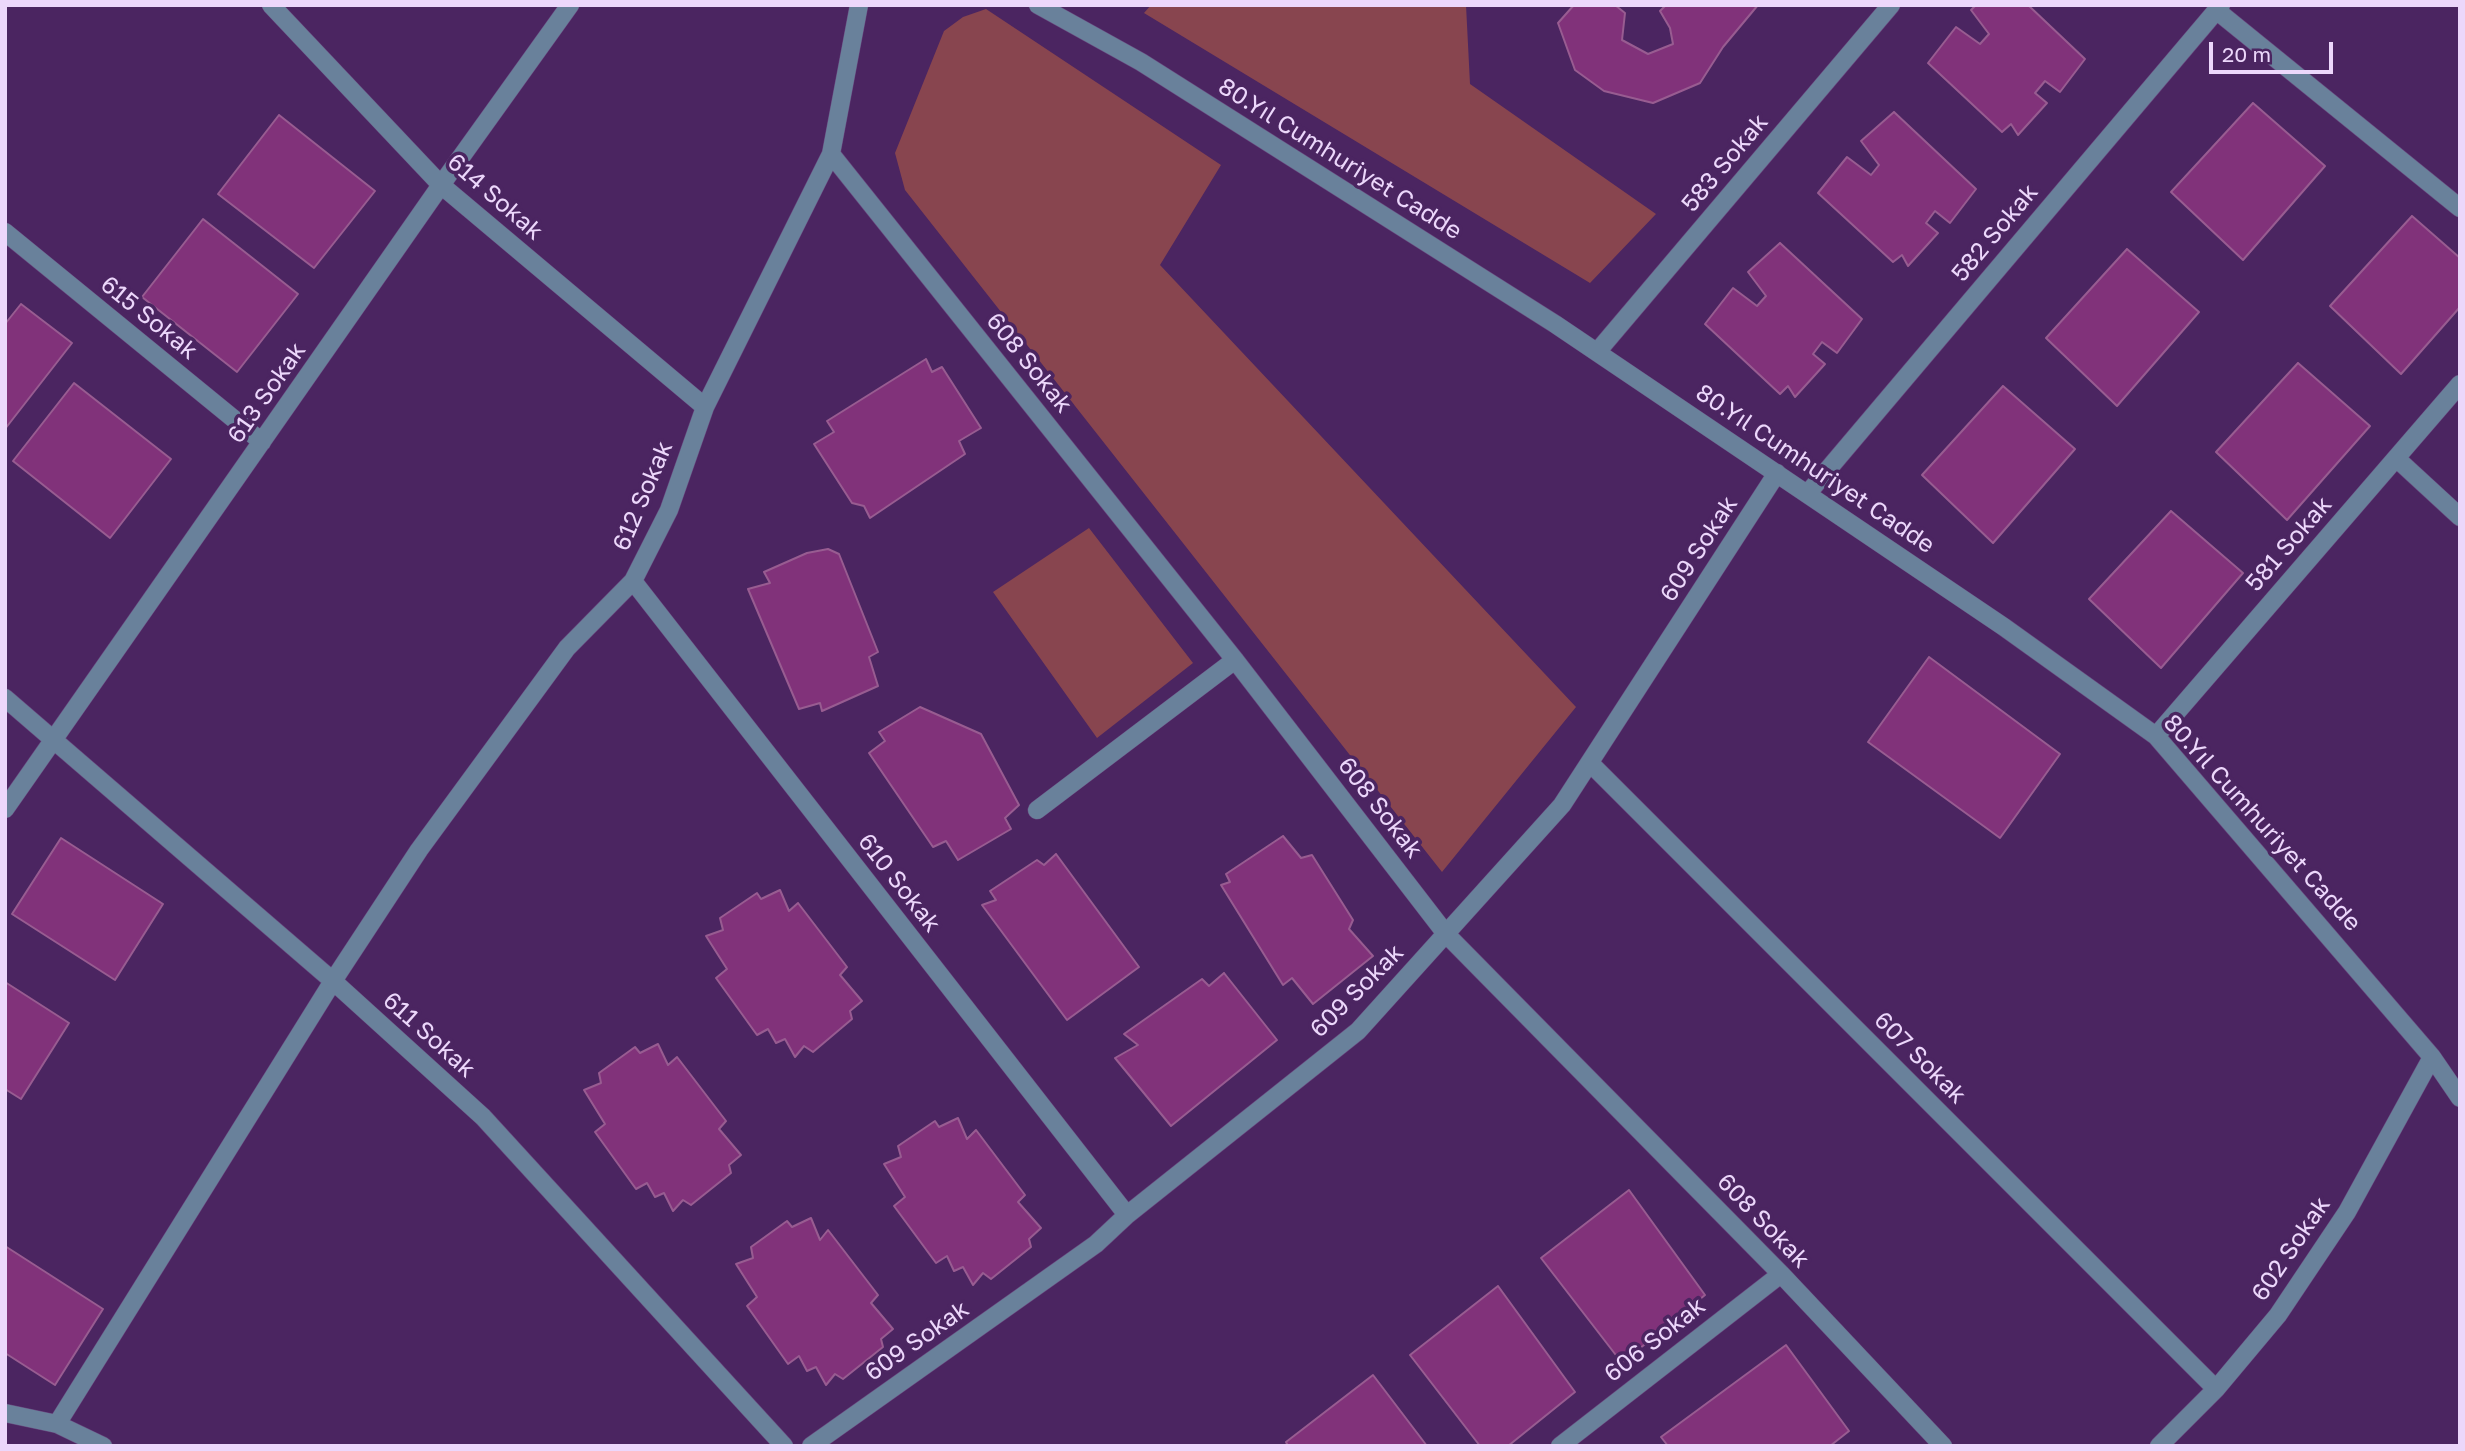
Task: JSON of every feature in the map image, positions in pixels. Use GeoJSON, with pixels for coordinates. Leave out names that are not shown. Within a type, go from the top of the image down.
{"type":"FeatureCollection","features":[{"type":"Feature","properties":{"kind":"street","name":"614 Sokak"},"geometry":{"type":"LineString","coordinates":[[271,5],[441,185],[705,407]]}},
{"type":"Feature","properties":{"kind":"street","name":"613 Sokak"},"geometry":{"type":"LineString","coordinates":[[5,809],[570,5]]}},
{"type":"Feature","properties":{"kind":"street","name":"612 Sokak"},"geometry":{"type":"LineString","coordinates":[[57,1424],[333,981],[419,850],[567,648],[633,581],[669,510],[705,407],[831,154],[859,5]]}},
{"type":"Feature","properties":{"kind":"street","name":"80.Yıl Cumhuriyet Cadde"},"geometry":{"type":"LineString","coordinates":[[1038,5],[1141,62],[1597,352],[2004,627],[2156,736],[2432,1057],[2460,1098]]}},
{"type":"Feature","properties":{"kind":"street","name":"583 Sokak"},"geometry":{"type":"LineString","coordinates":[[1597,352],[1891,5]]}},
{"type":"Feature","properties":{"kind":"street"},"geometry":{"type":"LineString","coordinates":[[2218,8],[2460,208]]}},
{"type":"Feature","properties":{"kind":"street","name":"582 Sokak"},"geometry":{"type":"LineString","coordinates":[[1808,493],[2218,8]]}},
{"type":"Feature","properties":{"kind":"street","name":"608 Sokak"},"geometry":{"type":"LineString","coordinates":[[831,154],[1235,660],[1446,934],[1781,1274],[1943,1446]]}},
{"type":"Feature","properties":{"kind":"street","name":"615 Sokak"},"geometry":{"type":"LineString","coordinates":[[5,232],[262,442]]}},
{"type":"Feature","properties":{"kind":"street","name":"581 Sokak"},"geometry":{"type":"LineString","coordinates":[[2156,736],[2460,384]]}},
{"type":"Feature","properties":{"kind":"street"},"geometry":{"type":"LineString","coordinates":[[2396,458],[2460,517]]}},
{"type":"Feature","properties":{"kind":"street","name":"609 Sokak"},"geometry":{"type":"LineString","coordinates":[[811,1446],[1096,1244],[1128,1215],[1358,1031],[1562,805],[1777,474]]}},
{"type":"Feature","properties":{"kind":"street","name":"610 Sokak"},"geometry":{"type":"LineString","coordinates":[[633,581],[1128,1215]]}},
{"type":"Feature","properties":{"kind":"street"},"geometry":{"type":"LineString","coordinates":[[1037,810],[1235,660]]}},
{"type":"Feature","properties":{"kind":"street","name":"611 Sokak"},"geometry":{"type":"LineString","coordinates":[[5,698],[333,981],[483,1118],[784,1446]]}},
{"type":"Feature","properties":{"kind":"street","name":"607 Sokak"},"geometry":{"type":"LineString","coordinates":[[1590,763],[2216,1389]]}},
{"type":"Feature","properties":{"kind":"street","name":"602 Sokak"},"geometry":{"type":"LineString","coordinates":[[2159,1446],[2216,1389],[2278,1315],[2347,1212],[2432,1057]]}},
{"type":"Feature","properties":{"kind":"street","name":"606 Sokak"},"geometry":{"type":"LineString","coordinates":[[1560,1446],[1781,1274]]}},
{"type":"Feature","properties":{"kind":"street"},"geometry":{"type":"LineString","coordinates":[[5,1413],[57,1424],[103,1446]]}},
{"type":"Feature","properties":{"kind":"shaded area"},"geometry":{"type":"Polygon","coordinates":[[[1151,5],[1466,5],[1470,84],[1656,214],[1590,283],[1144,13],[1151,5]]]}},
{"type":"Feature","properties":{"kind":"shaded area"},"geometry":{"type":"Polygon","coordinates":[[[986,9],[1221,165],[1160,265],[1576,707],[1442,872],[905,190],[895,153],[944,31],[963,17],[986,9]]]}},
{"type":"Feature","properties":{"kind":"shaded area"},"geometry":{"type":"Polygon","coordinates":[[[1089,528],[1193,663],[1097,738],[993,592],[1089,528]]]}},
{"type":"Feature","properties":{"kind":"building"},"geometry":{"type":"Polygon","coordinates":[[[1574,5],[1615,5],[1625,13],[1622,40],[1648,54],[1673,44],[1670,28],[1660,11],[1666,5],[1758,5],[1723,47],[1700,83],[1653,103],[1604,91],[1575,70],[1558,23],[1574,5]]]}},
{"type":"Feature","properties":{"kind":"building"},"geometry":{"type":"Polygon","coordinates":[[[1976,5],[2028,5],[2085,59],[2060,92],[2045,81],[2035,93],[2047,103],[2018,135],[2011,124],[2002,132],[1928,63],[1956,27],[1980,44],[1989,34],[1971,10],[1976,5]]]}},
{"type":"Feature","properties":{"kind":"building"},"geometry":{"type":"Polygon","coordinates":[[[2253,103],[2325,166],[2243,260],[2171,192],[2253,103]]]}},
{"type":"Feature","properties":{"kind":"building"},"geometry":{"type":"Polygon","coordinates":[[[1894,112],[1976,189],[1950,223],[1935,211],[1926,223],[1938,233],[1908,266],[1902,255],[1893,262],[1818,193],[1847,157],[1871,175],[1879,165],[1861,141],[1894,112]]]}},
{"type":"Feature","properties":{"kind":"building"},"geometry":{"type":"Polygon","coordinates":[[[279,115],[375,191],[314,268],[218,194],[279,115]]]}},
{"type":"Feature","properties":{"kind":"building"},"geometry":{"type":"Polygon","coordinates":[[[2412,216],[2460,258],[2460,307],[2401,374],[2330,306],[2412,216]]]}},
{"type":"Feature","properties":{"kind":"building"},"geometry":{"type":"Polygon","coordinates":[[[203,219],[298,294],[237,372],[142,297],[203,219]]]}},
{"type":"Feature","properties":{"kind":"building"},"geometry":{"type":"Polygon","coordinates":[[[1780,243],[1862,319],[1837,353],[1822,342],[1813,354],[1825,364],[1795,397],[1788,386],[1780,394],[1705,324],[1733,288],[1757,306],[1766,296],[1748,272],[1780,243]]]}},
{"type":"Feature","properties":{"kind":"building"},"geometry":{"type":"Polygon","coordinates":[[[2127,249],[2199,312],[2117,406],[2046,338],[2127,249]]]}},
{"type":"Feature","properties":{"kind":"building"},"geometry":{"type":"Polygon","coordinates":[[[21,304],[72,343],[5,429],[5,324],[21,304]]]}},
{"type":"Feature","properties":{"kind":"building"},"geometry":{"type":"Polygon","coordinates":[[[926,359],[932,372],[942,367],[981,428],[959,441],[965,454],[870,518],[864,506],[852,503],[814,444],[834,432],[827,421],[926,359]]]}},
{"type":"Feature","properties":{"kind":"building"},"geometry":{"type":"Polygon","coordinates":[[[2298,363],[2370,426],[2287,520],[2216,452],[2298,363]]]}},
{"type":"Feature","properties":{"kind":"building"},"geometry":{"type":"Polygon","coordinates":[[[74,383],[171,459],[110,538],[13,461],[74,383]]]}},
{"type":"Feature","properties":{"kind":"building"},"geometry":{"type":"Polygon","coordinates":[[[2003,386],[2075,449],[1993,543],[1922,475],[2003,386]]]}},
{"type":"Feature","properties":{"kind":"building"},"geometry":{"type":"Polygon","coordinates":[[[2171,511],[2243,573],[2161,668],[2089,599],[2171,511]]]}},
{"type":"Feature","properties":{"kind":"building"},"geometry":{"type":"Polygon","coordinates":[[[828,549],[839,554],[878,652],[869,657],[878,686],[822,711],[820,703],[799,709],[748,589],[770,583],[764,572],[807,553],[828,549]]]}},
{"type":"Feature","properties":{"kind":"building"},"geometry":{"type":"Polygon","coordinates":[[[1929,657],[2060,754],[2000,838],[1868,742],[1929,657]]]}},
{"type":"Feature","properties":{"kind":"building"},"geometry":{"type":"Polygon","coordinates":[[[920,707],[981,734],[1019,805],[1005,818],[1011,829],[958,860],[946,841],[933,847],[869,753],[885,741],[879,732],[920,707]]]}},
{"type":"Feature","properties":{"kind":"building"},"geometry":{"type":"Polygon","coordinates":[[[1283,836],[1301,858],[1312,855],[1353,920],[1349,929],[1373,956],[1313,1004],[1292,978],[1283,985],[1221,885],[1230,882],[1226,874],[1283,836]]]}},
{"type":"Feature","properties":{"kind":"building"},"geometry":{"type":"Polygon","coordinates":[[[61,838],[163,904],[115,980],[12,914],[61,838]]]}},
{"type":"Feature","properties":{"kind":"building"},"geometry":{"type":"Polygon","coordinates":[[[1056,854],[1139,967],[1067,1020],[982,905],[996,900],[990,891],[1037,860],[1044,865],[1056,854]]]}},
{"type":"Feature","properties":{"kind":"building"},"geometry":{"type":"Polygon","coordinates":[[[780,890],[789,911],[798,903],[847,967],[840,975],[862,1001],[850,1011],[852,1019],[813,1052],[804,1046],[795,1057],[785,1039],[776,1043],[768,1029],[757,1035],[716,978],[727,969],[706,936],[723,930],[720,918],[757,893],[761,899],[780,890]]]}},
{"type":"Feature","properties":{"kind":"building"},"geometry":{"type":"Polygon","coordinates":[[[1224,973],[1277,1040],[1171,1126],[1115,1058],[1138,1045],[1124,1034],[1202,979],[1209,986],[1224,973]]]}},
{"type":"Feature","properties":{"kind":"building"},"geometry":{"type":"Polygon","coordinates":[[[5,982],[69,1023],[21,1099],[5,1089],[5,982]]]}},
{"type":"Feature","properties":{"kind":"building"},"geometry":{"type":"Polygon","coordinates":[[[658,1044],[668,1065],[677,1057],[726,1121],[719,1129],[741,1155],[729,1165],[731,1173],[691,1205],[683,1200],[673,1211],[664,1193],[655,1197],[647,1183],[636,1189],[595,1132],[605,1124],[584,1090],[601,1083],[599,1073],[635,1047],[640,1053],[658,1044]]]}},
{"type":"Feature","properties":{"kind":"building"},"geometry":{"type":"Polygon","coordinates":[[[958,1118],[967,1139],[976,1130],[1025,1195],[1018,1202],[1041,1228],[1029,1239],[1031,1247],[991,1279],[983,1273],[973,1285],[963,1267],[954,1271],[947,1256],[936,1263],[894,1206],[905,1197],[884,1164],[901,1157],[898,1146],[935,1121],[939,1127],[958,1118]]]}},
{"type":"Feature","properties":{"kind":"building"},"geometry":{"type":"Polygon","coordinates":[[[1629,1190],[1705,1295],[1622,1363],[1541,1258],[1629,1190]]]}},
{"type":"Feature","properties":{"kind":"building"},"geometry":{"type":"Polygon","coordinates":[[[811,1218],[820,1240],[828,1230],[878,1295],[871,1303],[893,1329],[881,1339],[883,1347],[843,1379],[835,1374],[826,1385],[816,1367],[807,1371],[799,1356],[788,1364],[747,1306],[757,1297],[736,1264],[753,1258],[751,1247],[787,1221],[792,1227],[811,1218]]]}},
{"type":"Feature","properties":{"kind":"building"},"geometry":{"type":"Polygon","coordinates":[[[5,1246],[103,1309],[55,1385],[5,1353],[5,1246]]]}},
{"type":"Feature","properties":{"kind":"building"},"geometry":{"type":"Polygon","coordinates":[[[1498,1286],[1575,1392],[1508,1446],[1480,1446],[1410,1355],[1498,1286]]]}},
{"type":"Feature","properties":{"kind":"building"},"geometry":{"type":"Polygon","coordinates":[[[1786,1345],[1849,1431],[1830,1446],[1668,1446],[1661,1437],[1786,1345]]]}},
{"type":"Feature","properties":{"kind":"building"},"geometry":{"type":"Polygon","coordinates":[[[1373,1375],[1427,1446],[1288,1446],[1286,1442],[1373,1375]]]}}]}
